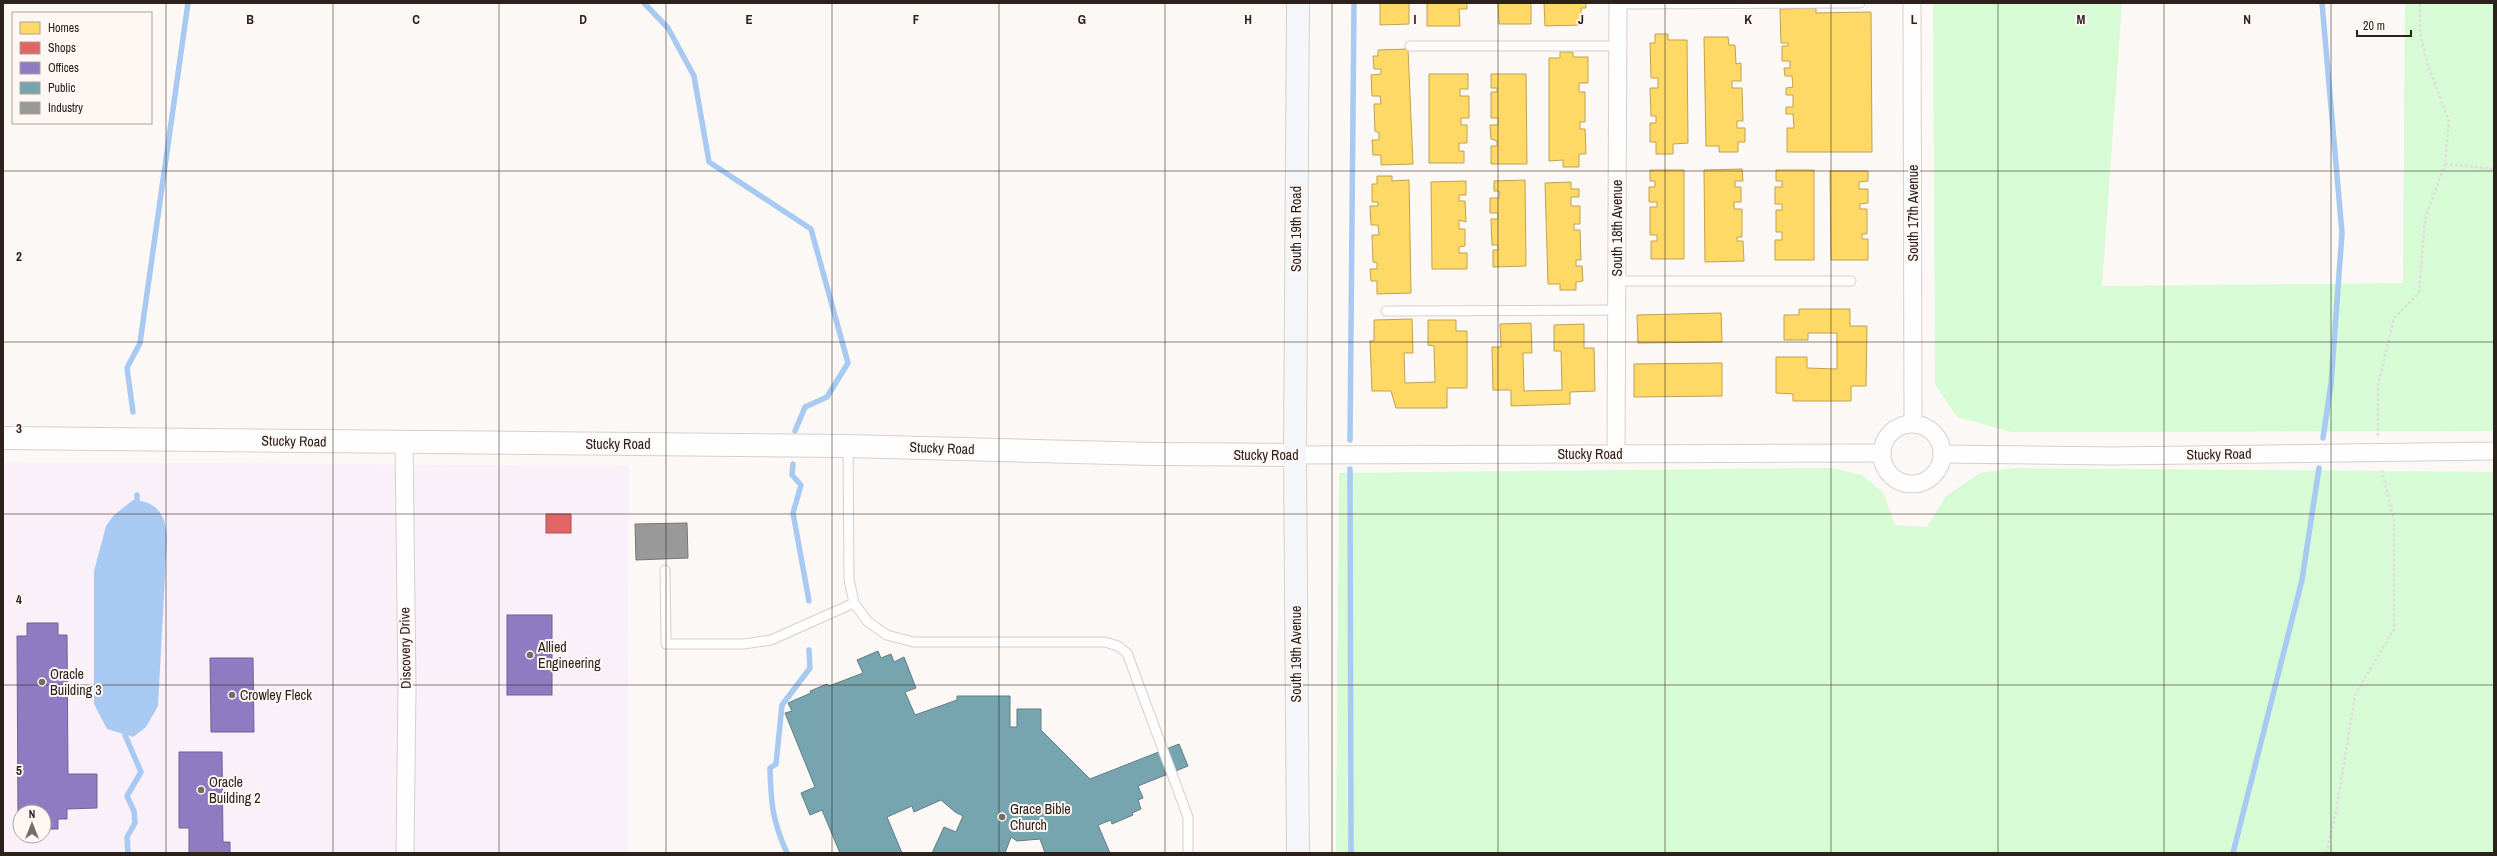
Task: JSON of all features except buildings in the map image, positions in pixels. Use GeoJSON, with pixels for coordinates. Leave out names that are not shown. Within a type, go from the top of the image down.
{"type":"FeatureCollection","features":[{"type":"Feature","properties":{"kind":"main road","name":"South 19th Road"},"geometry":{"type":"LineString","coordinates":[[1295,455],[1298,3]]}},
{"type":"Feature","properties":{"kind":"main road","name":"South 19th Avenue"},"geometry":{"type":"LineString","coordinates":[[1295,455],[1298,853]]}},
{"type":"Feature","properties":{"kind":"street","name":"South 17th Avenue"},"geometry":{"type":"LineString","coordinates":[[1912,3],[1913,423]]}},
{"type":"Feature","properties":{"kind":"street","name":"South 18th Avenue"},"geometry":{"type":"LineString","coordinates":[[1616,454],[1618,4]]}},
{"type":"Feature","properties":{"kind":"street"},"geometry":{"type":"LineString","coordinates":[[1913,423],[1925,427],[1933,432],[1939,439],[1943,454],[1940,467],[1935,475],[1917,485],[1896,480],[1883,464],[1882,453],[1884,443],[1890,434],[1897,428],[1913,423]]}},
{"type":"Feature","properties":{"kind":"street","name":"Stucky Road"},"geometry":{"type":"LineString","coordinates":[[3,438],[404,443],[848,446],[1154,454],[1882,453]]}},
{"type":"Feature","properties":{"kind":"street","name":"Discovery Drive"},"geometry":{"type":"LineString","coordinates":[[404,443],[405,853]]}},
{"type":"Feature","properties":{"kind":"street","name":"Stucky Road"},"geometry":{"type":"LineString","coordinates":[[1943,454],[2112,456],[2494,450]]}},
{"type":"Feature","properties":{"kind":"lane"},"geometry":{"type":"LineString","coordinates":[[1618,4],[1860,3]]}},
{"type":"Feature","properties":{"kind":"lane"},"geometry":{"type":"LineString","coordinates":[[1410,46],[1618,46]]}},
{"type":"Feature","properties":{"kind":"lane"},"geometry":{"type":"LineString","coordinates":[[1617,281],[1851,281]]}},
{"type":"Feature","properties":{"kind":"lane"},"geometry":{"type":"LineString","coordinates":[[1386,311],[1617,310]]}},
{"type":"Feature","properties":{"kind":"lane"},"geometry":{"type":"LineString","coordinates":[[848,446],[849,579],[854,603],[868,622],[887,635],[913,642],[1105,642],[1118,646],[1127,653],[1188,817],[1188,853]]}},
{"type":"Feature","properties":{"kind":"lane"},"geometry":{"type":"LineString","coordinates":[[665,570],[666,644],[744,644],[771,640],[854,603]]}},
{"type":"Feature","properties":{"kind":"path"},"geometry":{"type":"LineString","coordinates":[[2326,853],[2336,812],[2355,695],[2394,629],[2394,520],[2378,452],[2378,385],[2394,318],[2419,293],[2425,219],[2445,164],[2449,121],[2428,65],[2420,34],[2420,3]]}},
{"type":"Feature","properties":{"kind":"path"},"geometry":{"type":"LineString","coordinates":[[2445,164],[2494,169]]}},
{"type":"Feature","properties":{"kind":"shaded area"},"geometry":{"type":"Polygon","coordinates":[[[3,462],[629,466],[628,853],[3,853],[3,462]]]}},
{"type":"Feature","properties":{"kind":"green space"},"geometry":{"type":"Polygon","coordinates":[[[1933,3],[2122,3],[2102,286],[2403,283],[2405,3],[2494,3],[2494,431],[2011,432],[1957,417],[1935,384],[1933,3]]]}},
{"type":"Feature","properties":{"kind":"green space"},"geometry":{"type":"Polygon","coordinates":[[[1831,468],[1862,475],[1883,492],[1895,525],[1927,527],[1946,496],[1980,473],[2015,468],[2494,472],[2494,853],[1336,853],[1339,473],[1831,468]]]}},
{"type":"Feature","properties":{"kind":"water"},"geometry":{"type":"Polygon","coordinates":[[[133,500],[148,503],[159,511],[165,523],[167,539],[158,706],[146,727],[133,737],[107,729],[94,704],[94,571],[106,526],[114,515],[133,500]]]}},
{"type":"Feature","properties":{"kind":"waterway"},"geometry":{"type":"LineString","coordinates":[[133,412],[127,368],[140,343],[188,3]]}},
{"type":"Feature","properties":{"kind":"waterway"},"geometry":{"type":"LineString","coordinates":[[644,3],[668,28],[694,76],[709,162],[811,229],[848,363],[827,397],[805,407],[795,431]]}},
{"type":"Feature","properties":{"kind":"waterway"},"geometry":{"type":"LineString","coordinates":[[1350,440],[1354,3]]}},
{"type":"Feature","properties":{"kind":"waterway"},"geometry":{"type":"LineString","coordinates":[[2322,3],[2342,233],[2331,384],[2323,438]]}},
{"type":"Feature","properties":{"kind":"waterway"},"geometry":{"type":"LineString","coordinates":[[793,464],[792,475],[801,485],[793,513],[809,601]]}},
{"type":"Feature","properties":{"kind":"waterway"},"geometry":{"type":"LineString","coordinates":[[2233,853],[2302,580],[2319,468]]}},
{"type":"Feature","properties":{"kind":"waterway"},"geometry":{"type":"LineString","coordinates":[[1350,469],[1351,853]]}},
{"type":"Feature","properties":{"kind":"waterway"},"geometry":{"type":"LineString","coordinates":[[137,495],[137,507]]}},
{"type":"Feature","properties":{"kind":"waterway"},"geometry":{"type":"LineString","coordinates":[[787,853],[775,821],[770,768],[776,764],[782,705],[810,668],[809,650]]}},
{"type":"Feature","properties":{"kind":"waterway"},"geometry":{"type":"LineString","coordinates":[[125,729],[125,735],[141,772],[127,796],[134,811],[135,823],[127,837],[128,853]]}},
{"type":"Feature","properties":{"kind":"place","name":"Allied Engineering"},"geometry":{"type":"Point","coordinates":[530,655]}},
{"type":"Feature","properties":{"kind":"place","name":"Oracle Building 3"},"geometry":{"type":"Point","coordinates":[42,682]}},
{"type":"Feature","properties":{"kind":"place","name":"Crowley Fleck"},"geometry":{"type":"Point","coordinates":[232,695]}},
{"type":"Feature","properties":{"kind":"place","name":"Oracle Building 2"},"geometry":{"type":"Point","coordinates":[201,790]}},
{"type":"Feature","properties":{"kind":"place","name":"Grace Bible Church"},"geometry":{"type":"Point","coordinates":[1002,817]}}]}
